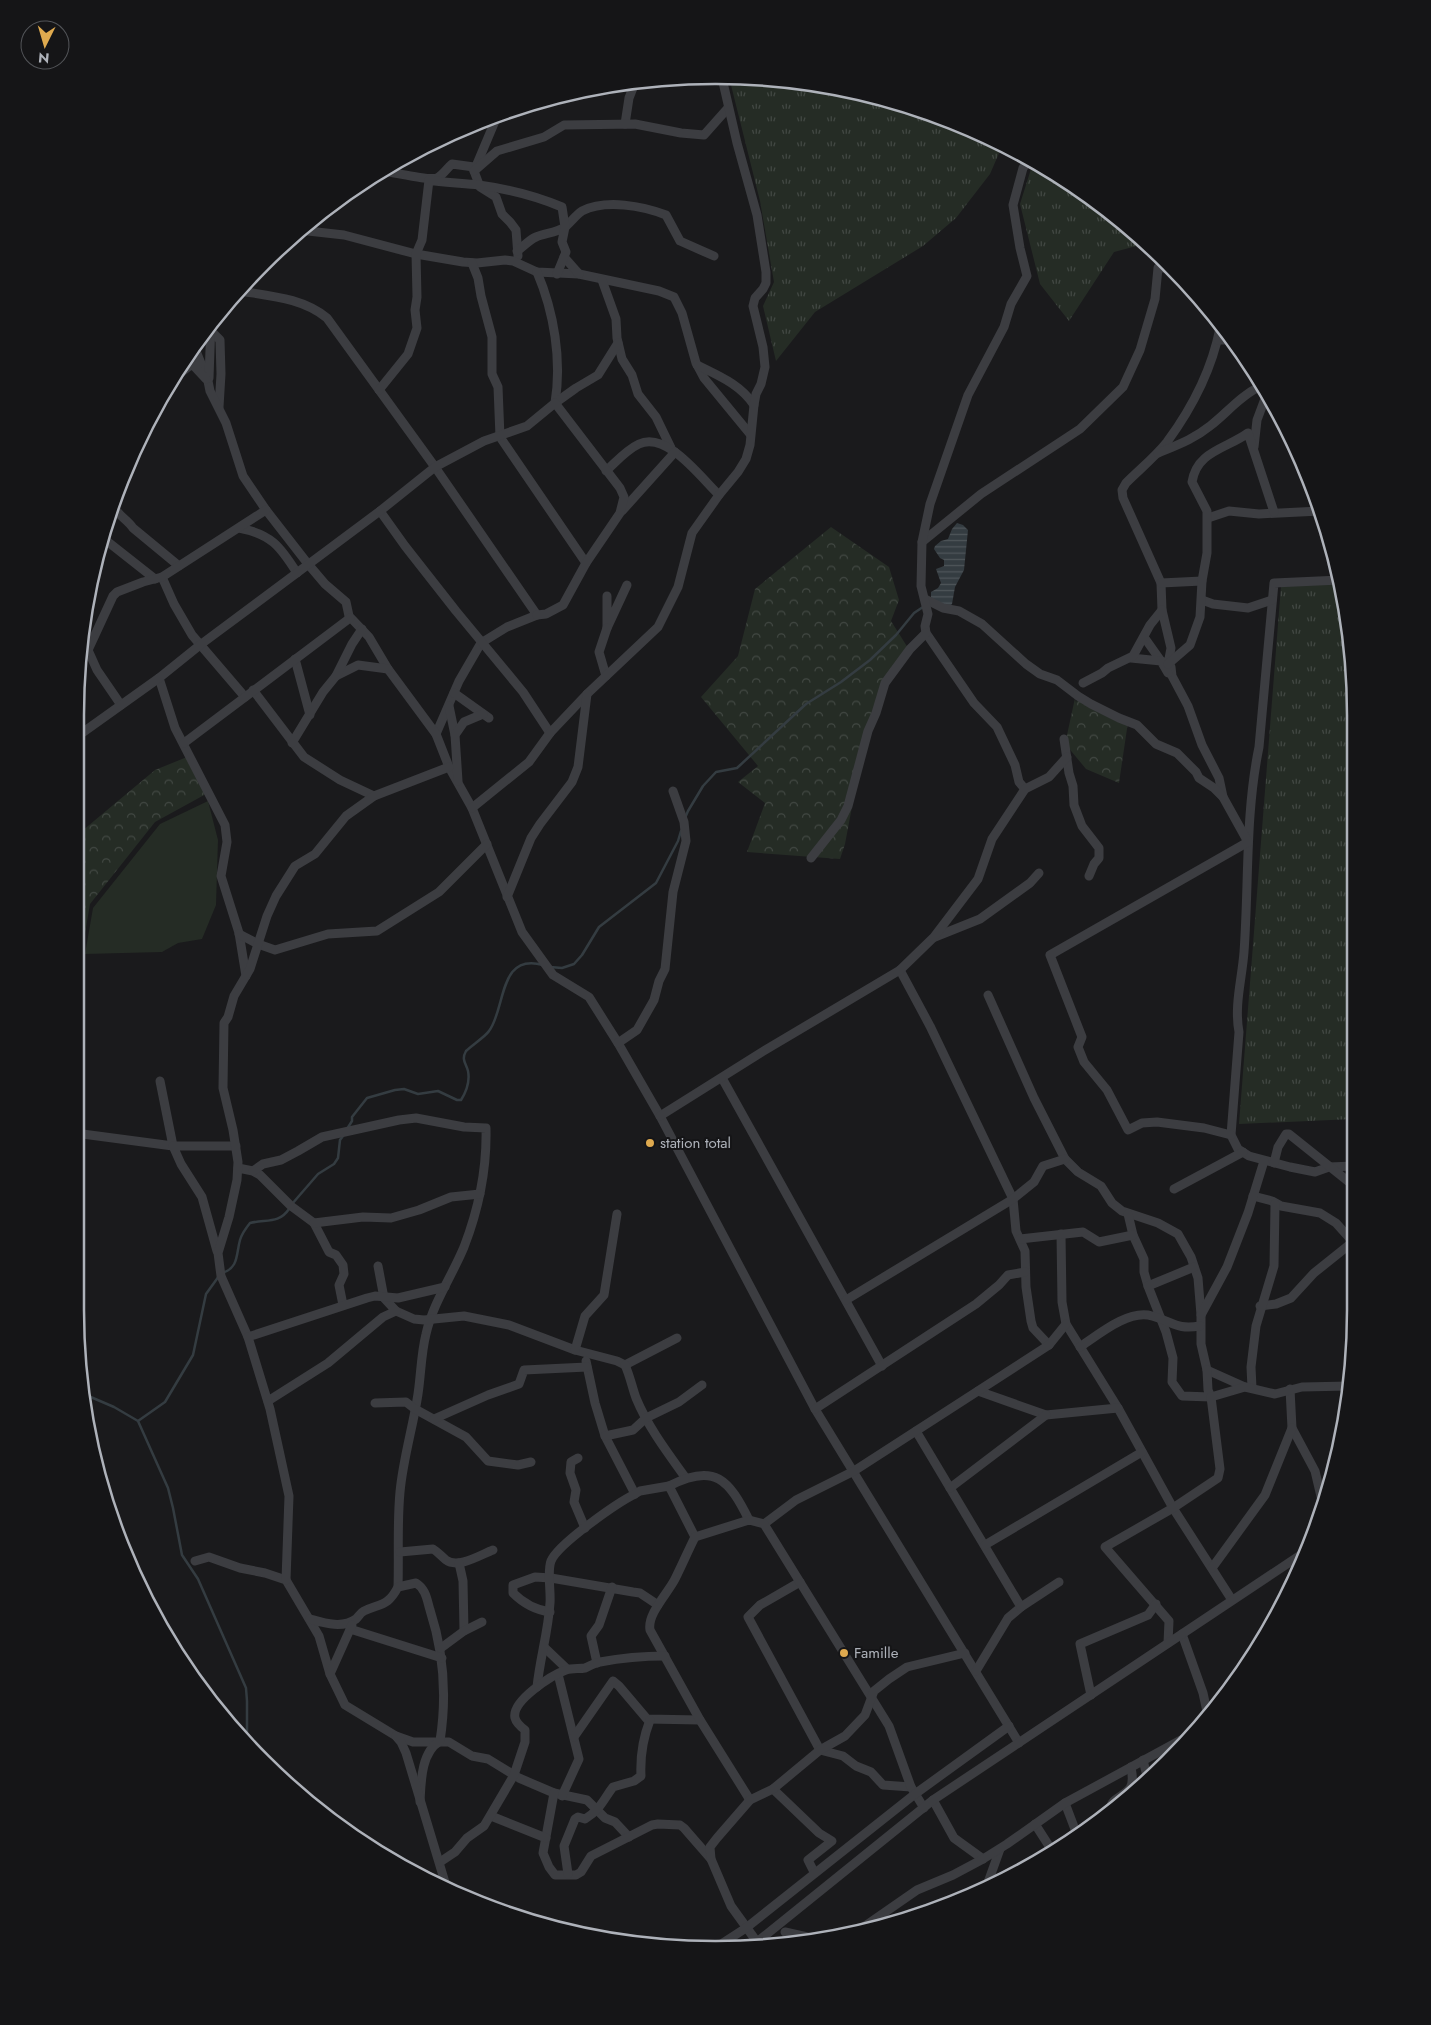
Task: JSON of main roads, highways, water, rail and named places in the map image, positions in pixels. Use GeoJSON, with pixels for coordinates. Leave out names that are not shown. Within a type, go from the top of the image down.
{"type":"FeatureCollection","features":[{"type":"Feature","properties":{"kind":"waterway"},"geometry":{"type":"LineString","coordinates":[[685,818],[703,786],[716,772],[737,768],[806,704],[841,682],[870,660],[896,635],[914,613],[923,607]]}},
{"type":"Feature","properties":{"kind":"waterway"},"geometry":{"type":"LineString","coordinates":[[550,967],[562,968],[574,964],[582,955],[599,927],[656,883],[678,841],[681,831]]}},
{"type":"Feature","properties":{"kind":"waterway"},"geometry":{"type":"LineString","coordinates":[[347,1129],[352,1121],[352,1117],[367,1098],[395,1090],[404,1089],[418,1094],[438,1091],[461,1100],[466,1090],[468,1079],[468,1071],[464,1059],[466,1051],[489,1031],[511,974],[518,967],[528,963],[543,965]]}},
{"type":"Feature","properties":{"kind":"waterway"},"geometry":{"type":"LineString","coordinates":[[292,1204],[318,1174],[334,1164],[338,1158],[340,1140],[343,1136]]}},
{"type":"Feature","properties":{"kind":"waterway"},"geometry":{"type":"LineString","coordinates":[[222,1273],[234,1264],[241,1237],[250,1223],[276,1219],[285,1214],[289,1209]]}},
{"type":"Feature","properties":{"kind":"waterway"},"geometry":{"type":"LineString","coordinates":[[138,1421],[165,1402],[193,1355],[206,1294],[219,1276]]}},
{"type":"Feature","properties":{"kind":"waterway"},"geometry":{"type":"LineString","coordinates":[[90,1397],[114,1407],[138,1421],[168,1488],[182,1555],[198,1579],[246,1688],[247,1732]]}},
{"type":"Feature","properties":{"kind":"place","name":"station total"},"geometry":{"type":"Point","coordinates":[650,1143]}},
{"type":"Feature","properties":{"kind":"place","name":"Famille"},"geometry":{"type":"Point","coordinates":[844,1653]}}]}
